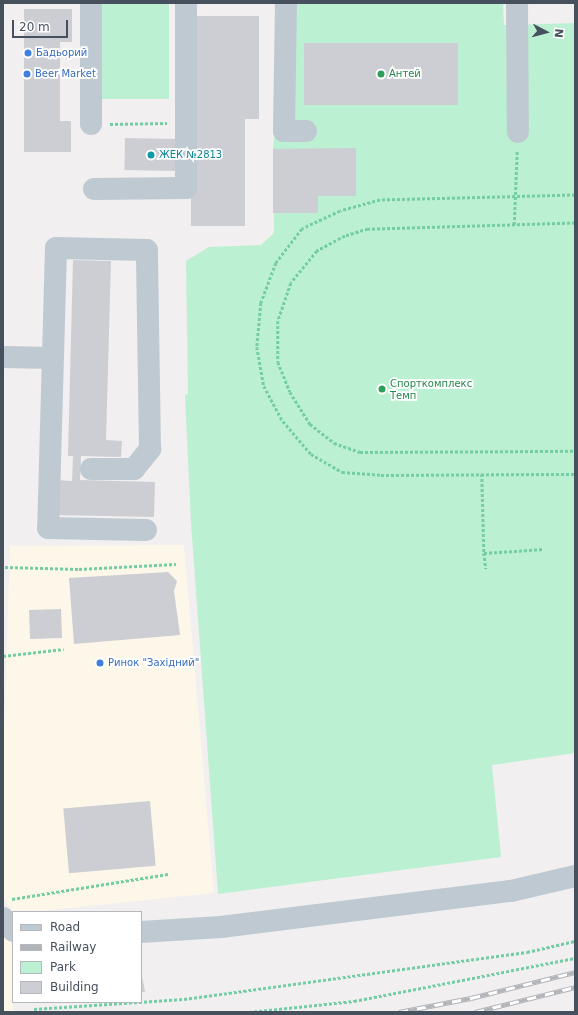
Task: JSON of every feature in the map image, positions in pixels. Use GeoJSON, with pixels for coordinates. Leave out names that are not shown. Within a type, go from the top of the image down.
{"type":"FeatureCollection","features":[{"type":"Feature","properties":{"kind":"lane"},"geometry":{"type":"LineString","coordinates":[[91,3],[91,124]]}},
{"type":"Feature","properties":{"kind":"lane"},"geometry":{"type":"LineString","coordinates":[[94,189],[186,188],[186,3]]}},
{"type":"Feature","properties":{"kind":"lane"},"geometry":{"type":"LineString","coordinates":[[286,3],[284,131],[306,131]]}},
{"type":"Feature","properties":{"kind":"lane"},"geometry":{"type":"LineString","coordinates":[[517,3],[518,132]]}},
{"type":"Feature","properties":{"kind":"lane"},"geometry":{"type":"LineString","coordinates":[[91,469],[134,469],[150,449],[147,250],[56,248],[48,528],[146,530]]}},
{"type":"Feature","properties":{"kind":"lane"},"geometry":{"type":"LineString","coordinates":[[3,357],[52,358]]}},
{"type":"Feature","properties":{"kind":"lane"},"geometry":{"type":"LineString","coordinates":[[142,932],[221,927],[511,892],[575,876]]}},
{"type":"Feature","properties":{"kind":"lane"},"geometry":{"type":"LineString","coordinates":[[4,909],[12,929]]}},
{"type":"Feature","properties":{"kind":"path"},"geometry":{"type":"LineString","coordinates":[[91,124],[186,123]]}},
{"type":"Feature","properties":{"kind":"path"},"geometry":{"type":"LineString","coordinates":[[514,225],[518,132]]}},
{"type":"Feature","properties":{"kind":"path"},"geometry":{"type":"LineString","coordinates":[[575,195],[515,195],[380,200],[340,211],[302,229],[276,263],[261,303],[257,347],[264,386],[283,421],[311,454],[342,472],[381,475],[575,474]]}},
{"type":"Feature","properties":{"kind":"path"},"geometry":{"type":"LineString","coordinates":[[575,223],[368,229],[344,236],[317,251],[291,283],[278,321],[278,362],[290,392],[310,424],[334,443],[360,452],[575,451]]}},
{"type":"Feature","properties":{"kind":"path"},"geometry":{"type":"LineString","coordinates":[[482,474],[484,553],[486,569]]}},
{"type":"Feature","properties":{"kind":"path"},"geometry":{"type":"LineString","coordinates":[[484,553],[544,549]]}},
{"type":"Feature","properties":{"kind":"path"},"geometry":{"type":"LineString","coordinates":[[5,567],[79,569],[176,564]]}},
{"type":"Feature","properties":{"kind":"path"},"geometry":{"type":"LineString","coordinates":[[3,656],[64,649]]}},
{"type":"Feature","properties":{"kind":"path"},"geometry":{"type":"LineString","coordinates":[[4,909],[168,874]]}},
{"type":"Feature","properties":{"kind":"path"},"geometry":{"type":"LineString","coordinates":[[142,1002],[184,999],[527,952],[575,941]]}},
{"type":"Feature","properties":{"kind":"path"},"geometry":{"type":"LineString","coordinates":[[249,1012],[354,1001],[575,958]]}},
{"type":"Feature","properties":{"kind":"path"},"geometry":{"type":"LineString","coordinates":[[34,1009],[124,1003]]}},
{"type":"Feature","properties":{"kind":"shaded area","name":"Ринок \"Західний\""},"geometry":{"type":"Polygon","coordinates":[[[184,545],[214,893],[42,911],[12,912],[3,896],[3,759],[10,546],[184,545]]]}},
{"type":"Feature","properties":{"kind":"shaded area"},"geometry":{"type":"Polygon","coordinates":[[[3,935],[8,935],[12,945],[13,1012],[3,1012],[3,935]]]}},
{"type":"Feature","properties":{"kind":"green space"},"geometry":{"type":"Polygon","coordinates":[[[102,3],[169,3],[169,99],[102,99],[102,3]]]}},
{"type":"Feature","properties":{"kind":"green space","name":"Спорткомплекс Темп"},"geometry":{"type":"Polygon","coordinates":[[[291,3],[503,3],[504,25],[575,23],[575,753],[492,765],[501,857],[218,894],[191,523],[185,395],[188,394],[186,261],[209,247],[261,245],[274,233],[273,149],[285,28],[291,3]]]}},
{"type":"Feature","properties":{"kind":"building"},"geometry":{"type":"Polygon","coordinates":[[[24,9],[72,9],[72,42],[60,42],[60,121],[71,121],[71,152],[24,152],[24,9]]]}},
{"type":"Feature","properties":{"kind":"building"},"geometry":{"type":"Polygon","coordinates":[[[191,16],[259,16],[259,119],[245,119],[245,226],[191,226],[191,16]]]}},
{"type":"Feature","properties":{"kind":"building","name":"Антей"},"geometry":{"type":"Polygon","coordinates":[[[304,43],[458,43],[458,105],[304,105],[304,43]]]}},
{"type":"Feature","properties":{"kind":"building","name":"ЖЕК №2813"},"geometry":{"type":"Polygon","coordinates":[[[125,138],[178,139],[177,171],[124,170],[125,138]]]}},
{"type":"Feature","properties":{"kind":"building"},"geometry":{"type":"Polygon","coordinates":[[[356,148],[356,196],[318,196],[318,213],[273,213],[273,149],[356,148]]]}},
{"type":"Feature","properties":{"kind":"building"},"geometry":{"type":"Polygon","coordinates":[[[73,260],[111,261],[106,440],[122,441],[121,457],[81,456],[80,480],[155,482],[154,517],[55,515],[55,480],[72,481],[73,456],[68,456],[73,260]]]}},
{"type":"Feature","properties":{"kind":"building"},"geometry":{"type":"Polygon","coordinates":[[[168,572],[177,581],[174,591],[180,635],[74,644],[69,578],[168,572]]]}},
{"type":"Feature","properties":{"kind":"building"},"geometry":{"type":"Polygon","coordinates":[[[61,609],[62,638],[30,639],[29,610],[61,609]]]}},
{"type":"Feature","properties":{"kind":"building"},"geometry":{"type":"Polygon","coordinates":[[[150,801],[156,866],[69,873],[63,809],[150,801]]]}},
{"type":"Feature","properties":{"kind":"building"},"geometry":{"type":"Polygon","coordinates":[[[142,976],[145,992],[142,992],[142,976]]]}},
{"type":"Feature","properties":{"kind":"railway"},"geometry":{"type":"LineString","coordinates":[[399,1012],[471,998],[575,972]]}},
{"type":"Feature","properties":{"kind":"railway"},"geometry":{"type":"LineString","coordinates":[[475,1012],[575,987]]}},
{"type":"Feature","properties":{"kind":"place","name":"Бадьорий"},"geometry":{"type":"Point","coordinates":[28,53]}},
{"type":"Feature","properties":{"kind":"place","name":"Beer Market"},"geometry":{"type":"Point","coordinates":[27,74]}},
{"type":"Feature","properties":{"kind":"place","name":"Антей"},"geometry":{"type":"Point","coordinates":[381,74]}},
{"type":"Feature","properties":{"kind":"place","name":"ЖЕК №2813"},"geometry":{"type":"Point","coordinates":[151,155]}},
{"type":"Feature","properties":{"kind":"place","name":"Спорткомплекс Темп"},"geometry":{"type":"Point","coordinates":[382,389]}},
{"type":"Feature","properties":{"kind":"place","name":"Ринок \"Західний\""},"geometry":{"type":"Point","coordinates":[100,663]}}]}
